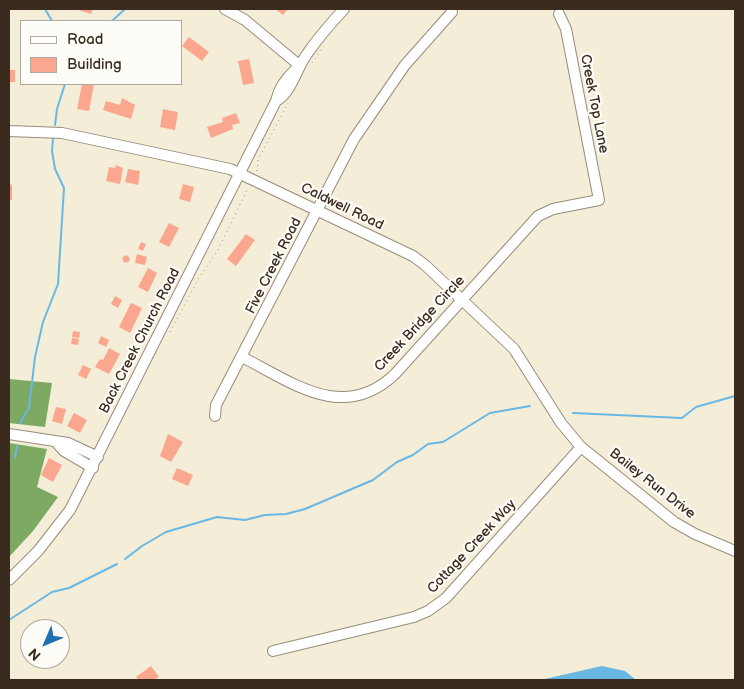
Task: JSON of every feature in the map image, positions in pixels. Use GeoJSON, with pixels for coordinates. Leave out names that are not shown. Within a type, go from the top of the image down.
{"type":"FeatureCollection","features":[{"type":"Feature","properties":{"kind":"street"},"geometry":{"type":"LineString","coordinates":[[225,9],[245,20],[298,67]]}},
{"type":"Feature","properties":{"kind":"street","name":"Back Creek Church Road"},"geometry":{"type":"LineString","coordinates":[[9,580],[33,557],[64,519],[93,468],[276,101],[284,97],[298,67],[344,9]]}},
{"type":"Feature","properties":{"kind":"street","name":"Five Creek Road"},"geometry":{"type":"LineString","coordinates":[[215,416],[216,405],[343,159],[378,101],[410,59],[452,12]]}},
{"type":"Feature","properties":{"kind":"street","name":"Creek Top Lane"},"geometry":{"type":"LineString","coordinates":[[559,14],[566,29],[598,200]]}},
{"type":"Feature","properties":{"kind":"street","name":"Caldwell Road"},"geometry":{"type":"LineString","coordinates":[[9,131],[62,133],[187,158],[240,172],[413,256],[514,349],[561,423],[581,447]]}},
{"type":"Feature","properties":{"kind":"street","name":"Creek Bridge Circle"},"geometry":{"type":"LineString","coordinates":[[242,357],[314,393],[338,398],[361,395],[383,385],[396,374],[538,216],[553,209],[598,200]]}},
{"type":"Feature","properties":{"kind":"street"},"geometry":{"type":"LineString","coordinates":[[9,434],[68,443],[98,456]]}},
{"type":"Feature","properties":{"kind":"street"},"geometry":{"type":"LineString","coordinates":[[55,442],[64,451],[93,468]]}},
{"type":"Feature","properties":{"kind":"street","name":"Bailey Run Drive"},"geometry":{"type":"LineString","coordinates":[[581,447],[674,522],[695,534],[735,551]]}},
{"type":"Feature","properties":{"kind":"street","name":"Cottage Creek Way"},"geometry":{"type":"LineString","coordinates":[[272,651],[414,617],[434,607],[446,598],[581,447]]}},
{"type":"Feature","properties":{"kind":"path"},"geometry":{"type":"LineString","coordinates":[[310,66],[325,45]]}},
{"type":"Feature","properties":{"kind":"path"},"geometry":{"type":"LineString","coordinates":[[255,175],[258,160],[289,101]]}},
{"type":"Feature","properties":{"kind":"path"},"geometry":{"type":"LineString","coordinates":[[199,278],[218,250],[249,187]]}},
{"type":"Feature","properties":{"kind":"path"},"geometry":{"type":"LineString","coordinates":[[241,193],[245,195]]}},
{"type":"Feature","properties":{"kind":"green space"},"geometry":{"type":"Polygon","coordinates":[[[9,379],[52,383],[45,427],[9,423],[9,379]]]}},
{"type":"Feature","properties":{"kind":"green space"},"geometry":{"type":"Polygon","coordinates":[[[9,443],[47,449],[37,487],[58,497],[33,531],[9,557],[9,443]]]}},
{"type":"Feature","properties":{"kind":"water"},"geometry":{"type":"Polygon","coordinates":[[[602,666],[625,671],[636,680],[540,680],[602,666]]]}},
{"type":"Feature","properties":{"kind":"building"},"geometry":{"type":"Polygon","coordinates":[[[75,9],[93,9],[91,14],[75,9]]]}},
{"type":"Feature","properties":{"kind":"building"},"geometry":{"type":"Polygon","coordinates":[[[275,9],[288,9],[283,15],[275,9]]]}},
{"type":"Feature","properties":{"kind":"building"},"geometry":{"type":"Polygon","coordinates":[[[189,37],[209,52],[202,61],[182,46],[189,37]]]}},
{"type":"Feature","properties":{"kind":"building"},"geometry":{"type":"Polygon","coordinates":[[[249,59],[254,83],[243,85],[238,61],[249,59]]]}},
{"type":"Feature","properties":{"kind":"building"},"geometry":{"type":"Polygon","coordinates":[[[9,70],[15,70],[15,82],[9,82],[9,70]]]}},
{"type":"Feature","properties":{"kind":"building"},"geometry":{"type":"Polygon","coordinates":[[[82,85],[94,85],[89,111],[77,109],[82,85]]]}},
{"type":"Feature","properties":{"kind":"building"},"geometry":{"type":"Polygon","coordinates":[[[122,98],[135,105],[131,119],[103,110],[106,101],[120,105],[122,98]]]}},
{"type":"Feature","properties":{"kind":"building"},"geometry":{"type":"Polygon","coordinates":[[[163,109],[178,112],[175,130],[160,127],[163,109]]]}},
{"type":"Feature","properties":{"kind":"building"},"geometry":{"type":"Polygon","coordinates":[[[236,113],[240,123],[232,125],[233,129],[211,138],[207,127],[223,122],[222,118],[236,113]]]}},
{"type":"Feature","properties":{"kind":"building"},"geometry":{"type":"Polygon","coordinates":[[[116,165],[123,168],[120,184],[106,181],[109,167],[115,168],[116,165]]]}},
{"type":"Feature","properties":{"kind":"building"},"geometry":{"type":"Polygon","coordinates":[[[128,169],[140,171],[138,185],[125,182],[128,169]]]}},
{"type":"Feature","properties":{"kind":"building"},"geometry":{"type":"Polygon","coordinates":[[[9,184],[12,185],[12,200],[9,200],[9,184]]]}},
{"type":"Feature","properties":{"kind":"building"},"geometry":{"type":"Polygon","coordinates":[[[183,184],[194,187],[190,202],[179,199],[183,184]]]}},
{"type":"Feature","properties":{"kind":"building"},"geometry":{"type":"Polygon","coordinates":[[[169,223],[179,228],[169,247],[159,242],[169,223]]]}},
{"type":"Feature","properties":{"kind":"building"},"geometry":{"type":"Polygon","coordinates":[[[246,234],[255,240],[236,266],[227,259],[246,234]]]}},
{"type":"Feature","properties":{"kind":"building"},"geometry":{"type":"Polygon","coordinates":[[[141,242],[146,244],[143,251],[138,249],[141,242]]]}},
{"type":"Feature","properties":{"kind":"building"},"geometry":{"type":"Polygon","coordinates":[[[137,254],[147,257],[145,265],[135,263],[137,254]]]}},
{"type":"Feature","properties":{"kind":"building"},"geometry":{"type":"Polygon","coordinates":[[[126,255],[130,259],[126,263],[122,259],[126,255]]]}},
{"type":"Feature","properties":{"kind":"building"},"geometry":{"type":"Polygon","coordinates":[[[148,268],[157,273],[148,292],[138,287],[148,268]]]}},
{"type":"Feature","properties":{"kind":"building"},"geometry":{"type":"Polygon","coordinates":[[[115,296],[122,300],[118,308],[111,304],[115,296]]]}},
{"type":"Feature","properties":{"kind":"building"},"geometry":{"type":"Polygon","coordinates":[[[131,303],[142,308],[130,333],[119,327],[131,303]]]}},
{"type":"Feature","properties":{"kind":"building"},"geometry":{"type":"Polygon","coordinates":[[[73,331],[80,332],[79,338],[72,337],[73,331]]]}},
{"type":"Feature","properties":{"kind":"building"},"geometry":{"type":"Polygon","coordinates":[[[101,336],[109,340],[106,347],[98,343],[101,336]]]}},
{"type":"Feature","properties":{"kind":"building"},"geometry":{"type":"Polygon","coordinates":[[[72,338],[79,339],[78,345],[71,344],[72,338]]]}},
{"type":"Feature","properties":{"kind":"building"},"geometry":{"type":"Polygon","coordinates":[[[109,348],[120,354],[109,374],[95,367],[100,359],[103,360],[109,348]]]}},
{"type":"Feature","properties":{"kind":"building"},"geometry":{"type":"Polygon","coordinates":[[[83,365],[91,369],[86,379],[78,375],[83,365]]]}},
{"type":"Feature","properties":{"kind":"building"},"geometry":{"type":"Polygon","coordinates":[[[56,407],[66,409],[62,424],[52,421],[56,407]]]}},
{"type":"Feature","properties":{"kind":"building"},"geometry":{"type":"Polygon","coordinates":[[[74,413],[87,420],[80,433],[67,426],[74,413]]]}},
{"type":"Feature","properties":{"kind":"building"},"geometry":{"type":"Polygon","coordinates":[[[168,434],[183,442],[171,462],[160,456],[168,434]]]}},
{"type":"Feature","properties":{"kind":"building"},"geometry":{"type":"Polygon","coordinates":[[[49,458],[62,465],[53,482],[41,475],[49,458]]]}},
{"type":"Feature","properties":{"kind":"building"},"geometry":{"type":"Polygon","coordinates":[[[177,468],[193,475],[188,486],[172,479],[177,468]]]}},
{"type":"Feature","properties":{"kind":"building"},"geometry":{"type":"Polygon","coordinates":[[[151,666],[159,677],[154,680],[139,680],[136,677],[151,666]]]}},
{"type":"Feature","properties":{"kind":"waterway"},"geometry":{"type":"LineString","coordinates":[[45,9],[51,20]]}},
{"type":"Feature","properties":{"kind":"waterway"},"geometry":{"type":"LineString","coordinates":[[113,20],[125,9]]}},
{"type":"Feature","properties":{"kind":"waterway"},"geometry":{"type":"LineString","coordinates":[[55,125],[57,109],[65,85]]}},
{"type":"Feature","properties":{"kind":"waterway"},"geometry":{"type":"LineString","coordinates":[[20,423],[29,408],[35,357],[43,322],[58,284],[64,188],[55,169],[52,151],[53,139]]}},
{"type":"Feature","properties":{"kind":"waterway"},"geometry":{"type":"LineString","coordinates":[[573,413],[682,418],[696,407],[735,396]]}},
{"type":"Feature","properties":{"kind":"waterway"},"geometry":{"type":"LineString","coordinates":[[125,559],[142,546],[166,532],[217,517],[245,520],[305,509],[373,480],[397,462],[413,455],[428,444],[443,442],[490,413],[530,406]]}},
{"type":"Feature","properties":{"kind":"waterway"},"geometry":{"type":"LineString","coordinates":[[15,458],[17,446]]}},
{"type":"Feature","properties":{"kind":"waterway"},"geometry":{"type":"LineString","coordinates":[[9,620],[52,592],[69,588],[117,564]]}}]}
